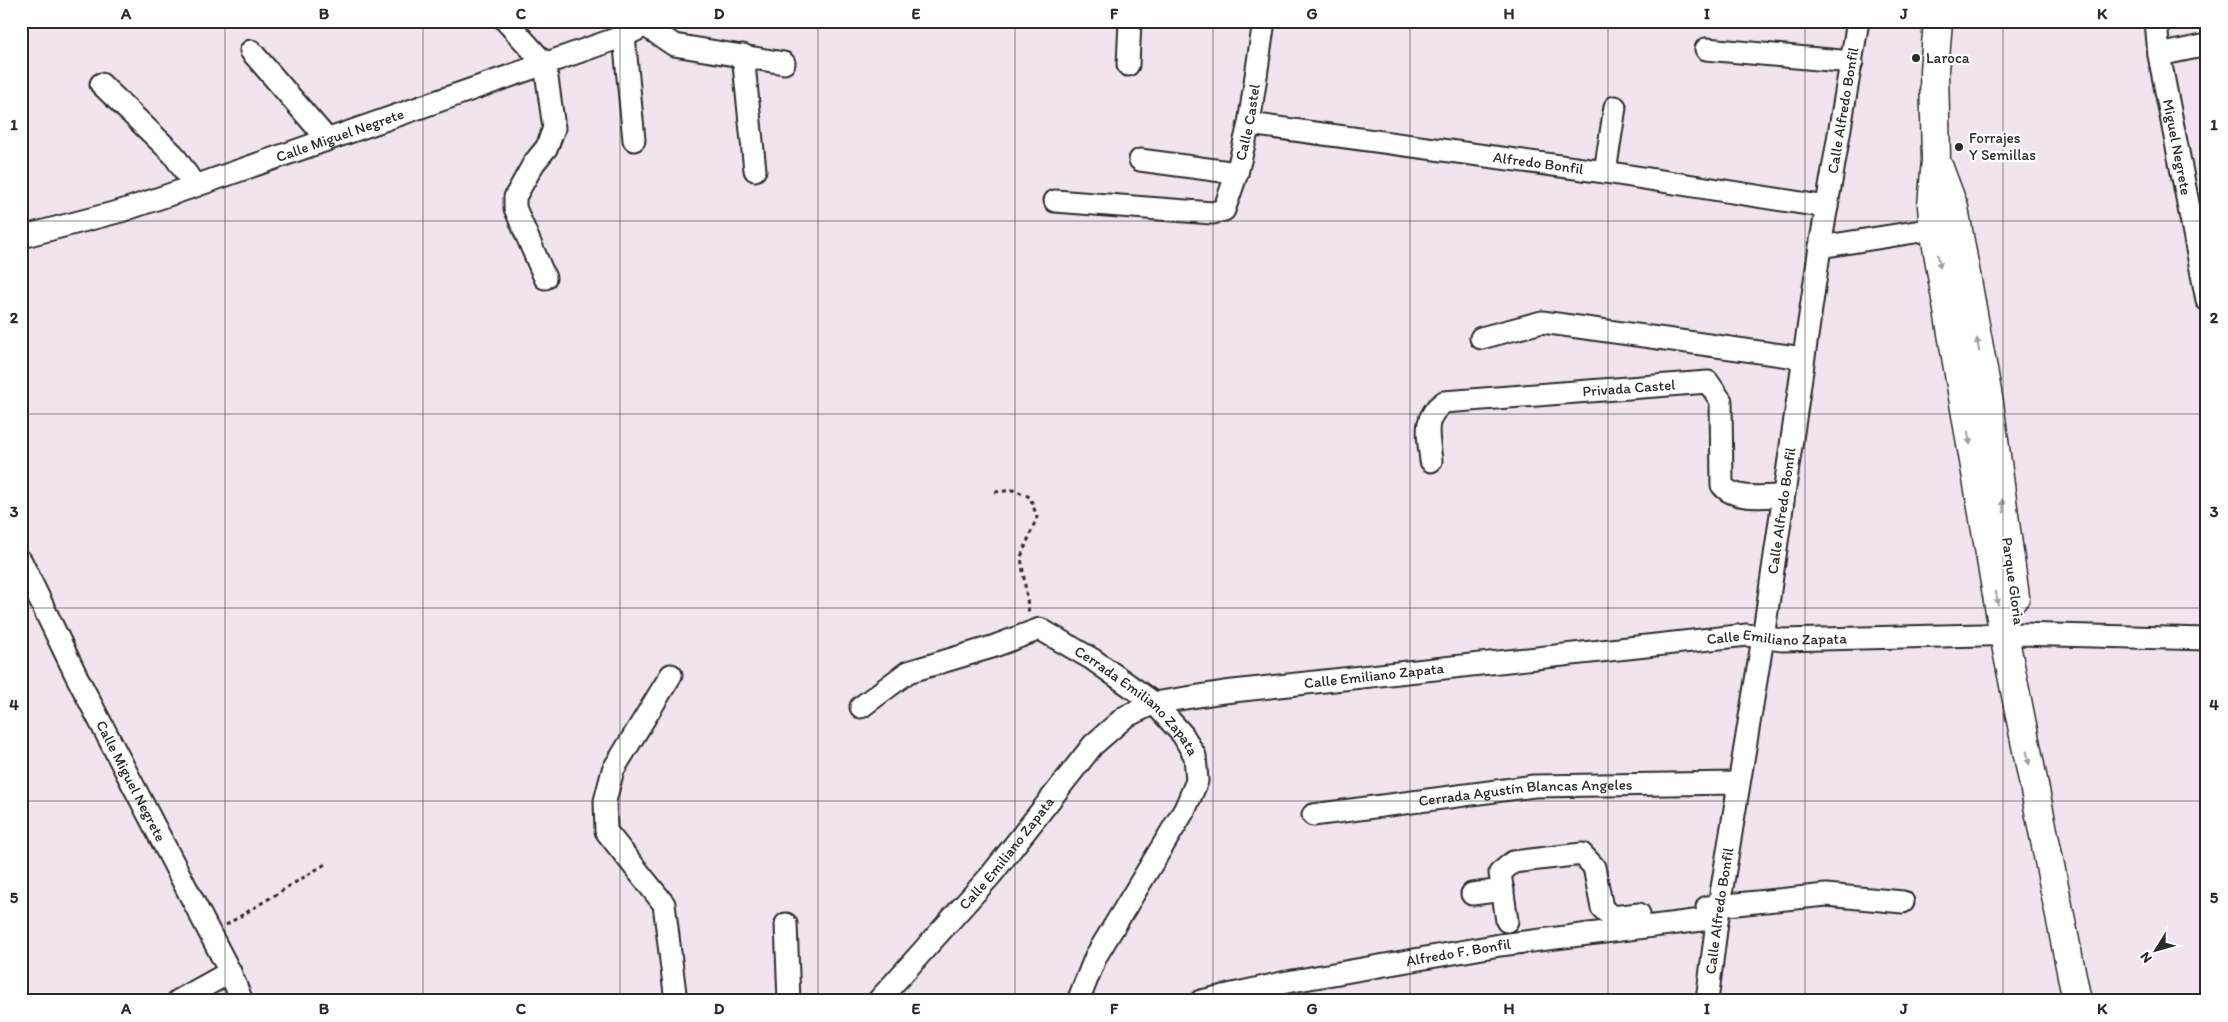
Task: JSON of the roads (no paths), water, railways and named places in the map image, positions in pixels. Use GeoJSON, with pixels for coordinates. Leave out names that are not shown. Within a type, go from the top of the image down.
{"type":"FeatureCollection","features":[{"type":"Feature","properties":{"kind":"main road","name":"Parque Gloria"},"geometry":{"type":"LineString","coordinates":[[1938,21],[1934,71],[1936,160],[1932,206],[1934,229],[1976,405]]}},
{"type":"Feature","properties":{"kind":"main road","name":"Parque Gloria"},"geometry":{"type":"LineString","coordinates":[[1936,160],[1954,208],[1976,405],[2012,635],[2076,1001]]}},
{"type":"Feature","properties":{"kind":"main road","name":"Parque Gloria"},"geometry":{"type":"LineString","coordinates":[[2012,635],[2096,1001]]}},
{"type":"Feature","properties":{"kind":"street"},"geometry":{"type":"LineString","coordinates":[[506,21],[545,64],[554,128],[548,147],[534,163],[515,197],[515,208],[546,278]]}},
{"type":"Feature","properties":{"kind":"street"},"geometry":{"type":"LineString","coordinates":[[1128,65],[1130,21]]}},
{"type":"Feature","properties":{"kind":"street","name":"Calle Castel"},"geometry":{"type":"LineString","coordinates":[[1056,201],[1212,213],[1224,210],[1237,173],[1249,124],[1264,21]]}},
{"type":"Feature","properties":{"kind":"street","name":"Calle Alfredo Bonfil"},"geometry":{"type":"LineString","coordinates":[[1708,1001],[1719,912],[1738,784],[1763,638],[1803,358],[1858,21]]}},
{"type":"Feature","properties":{"kind":"street","name":"Miguel Negrete"},"geometry":{"type":"LineString","coordinates":[[2156,21],[2159,55],[2207,300]]}},
{"type":"Feature","properties":{"kind":"street"},"geometry":{"type":"LineString","coordinates":[[650,23],[674,45],[784,63]]}},
{"type":"Feature","properties":{"kind":"street","name":"Calle Miguel Negrete"},"geometry":{"type":"LineString","coordinates":[[21,237],[121,211],[195,186],[624,36],[650,23]]}},
{"type":"Feature","properties":{"kind":"street"},"geometry":{"type":"LineString","coordinates":[[624,36],[634,140]]}},
{"type":"Feature","properties":{"kind":"street"},"geometry":{"type":"LineString","coordinates":[[2159,55],[2207,46]]}},
{"type":"Feature","properties":{"kind":"street"},"geometry":{"type":"LineString","coordinates":[[1706,49],[1852,62]]}},
{"type":"Feature","properties":{"kind":"street"},"geometry":{"type":"LineString","coordinates":[[251,51],[327,139]]}},
{"type":"Feature","properties":{"kind":"street"},"geometry":{"type":"LineString","coordinates":[[743,55],[755,170]]}},
{"type":"Feature","properties":{"kind":"street"},"geometry":{"type":"LineString","coordinates":[[101,84],[173,154],[195,186]]}},
{"type":"Feature","properties":{"kind":"street"},"geometry":{"type":"LineString","coordinates":[[1605,172],[1615,107]]}},
{"type":"Feature","properties":{"kind":"street","name":"Alfredo Bonfil"},"geometry":{"type":"LineString","coordinates":[[1249,124],[1605,172],[1827,207]]}},
{"type":"Feature","properties":{"kind":"street"},"geometry":{"type":"LineString","coordinates":[[1140,160],[1237,173]]}},
{"type":"Feature","properties":{"kind":"street"},"geometry":{"type":"LineString","coordinates":[[1820,247],[1934,229]]}},
{"type":"Feature","properties":{"kind":"street"},"geometry":{"type":"LineString","coordinates":[[1481,338],[1542,322],[1803,358]]}},
{"type":"Feature","properties":{"kind":"street","name":"Privada Castel"},"geometry":{"type":"LineString","coordinates":[[1431,461],[1427,424],[1434,410],[1444,402],[1708,382],[1721,401],[1722,485],[1726,490],[1744,496],[1783,496]]}},
{"type":"Feature","properties":{"kind":"street","name":"Calle Miguel Negrete"},"geometry":{"type":"LineString","coordinates":[[21,561],[77,677],[230,972],[242,1001]]}},
{"type":"Feature","properties":{"kind":"street","name":"Cerrada Emiliano Zapata"},"geometry":{"type":"LineString","coordinates":[[861,707],[908,672],[992,648],[1040,629],[1092,659],[1154,703],[1183,735],[1195,756],[1198,781],[1185,809],[1096,956],[1078,1001]]}},
{"type":"Feature","properties":{"kind":"street","name":"Calle Emiliano Zapata"},"geometry":{"type":"LineString","coordinates":[[878,1001],[991,875],[1093,745],[1125,717],[1154,703],[1224,692],[1747,636],[1782,640],[2012,635],[2207,638]]}},
{"type":"Feature","properties":{"kind":"street"},"geometry":{"type":"LineString","coordinates":[[671,675],[613,770],[605,801],[606,831],[664,904],[676,1001]]}},
{"type":"Feature","properties":{"kind":"street","name":"Cerrada Agustín Blancas Angeles"},"geometry":{"type":"LineString","coordinates":[[1313,815],[1534,786],[1738,784]]}},
{"type":"Feature","properties":{"kind":"street"},"geometry":{"type":"LineString","coordinates":[[1507,921],[1500,873],[1513,862],[1582,854],[1594,867],[1602,908],[1612,917],[1719,912],[1826,895],[1903,902]]}},
{"type":"Feature","properties":{"kind":"street"},"geometry":{"type":"LineString","coordinates":[[1472,894],[1503,890]]}},
{"type":"Feature","properties":{"kind":"street","name":"Alfredo F. Bonfil"},"geometry":{"type":"LineString","coordinates":[[1201,1001],[1287,982],[1500,945],[1719,912]]}},
{"type":"Feature","properties":{"kind":"street"},"geometry":{"type":"LineString","coordinates":[[786,924],[789,1001]]}},
{"type":"Feature","properties":{"kind":"street"},"geometry":{"type":"LineString","coordinates":[[178,1001],[230,972]]}},
{"type":"Feature","properties":{"kind":"place","name":"Laroca"},"geometry":{"type":"Point","coordinates":[1916,58]}},
{"type":"Feature","properties":{"kind":"place","name":"Forrajes Y Semillas"},"geometry":{"type":"Point","coordinates":[1959,147]}}]}
